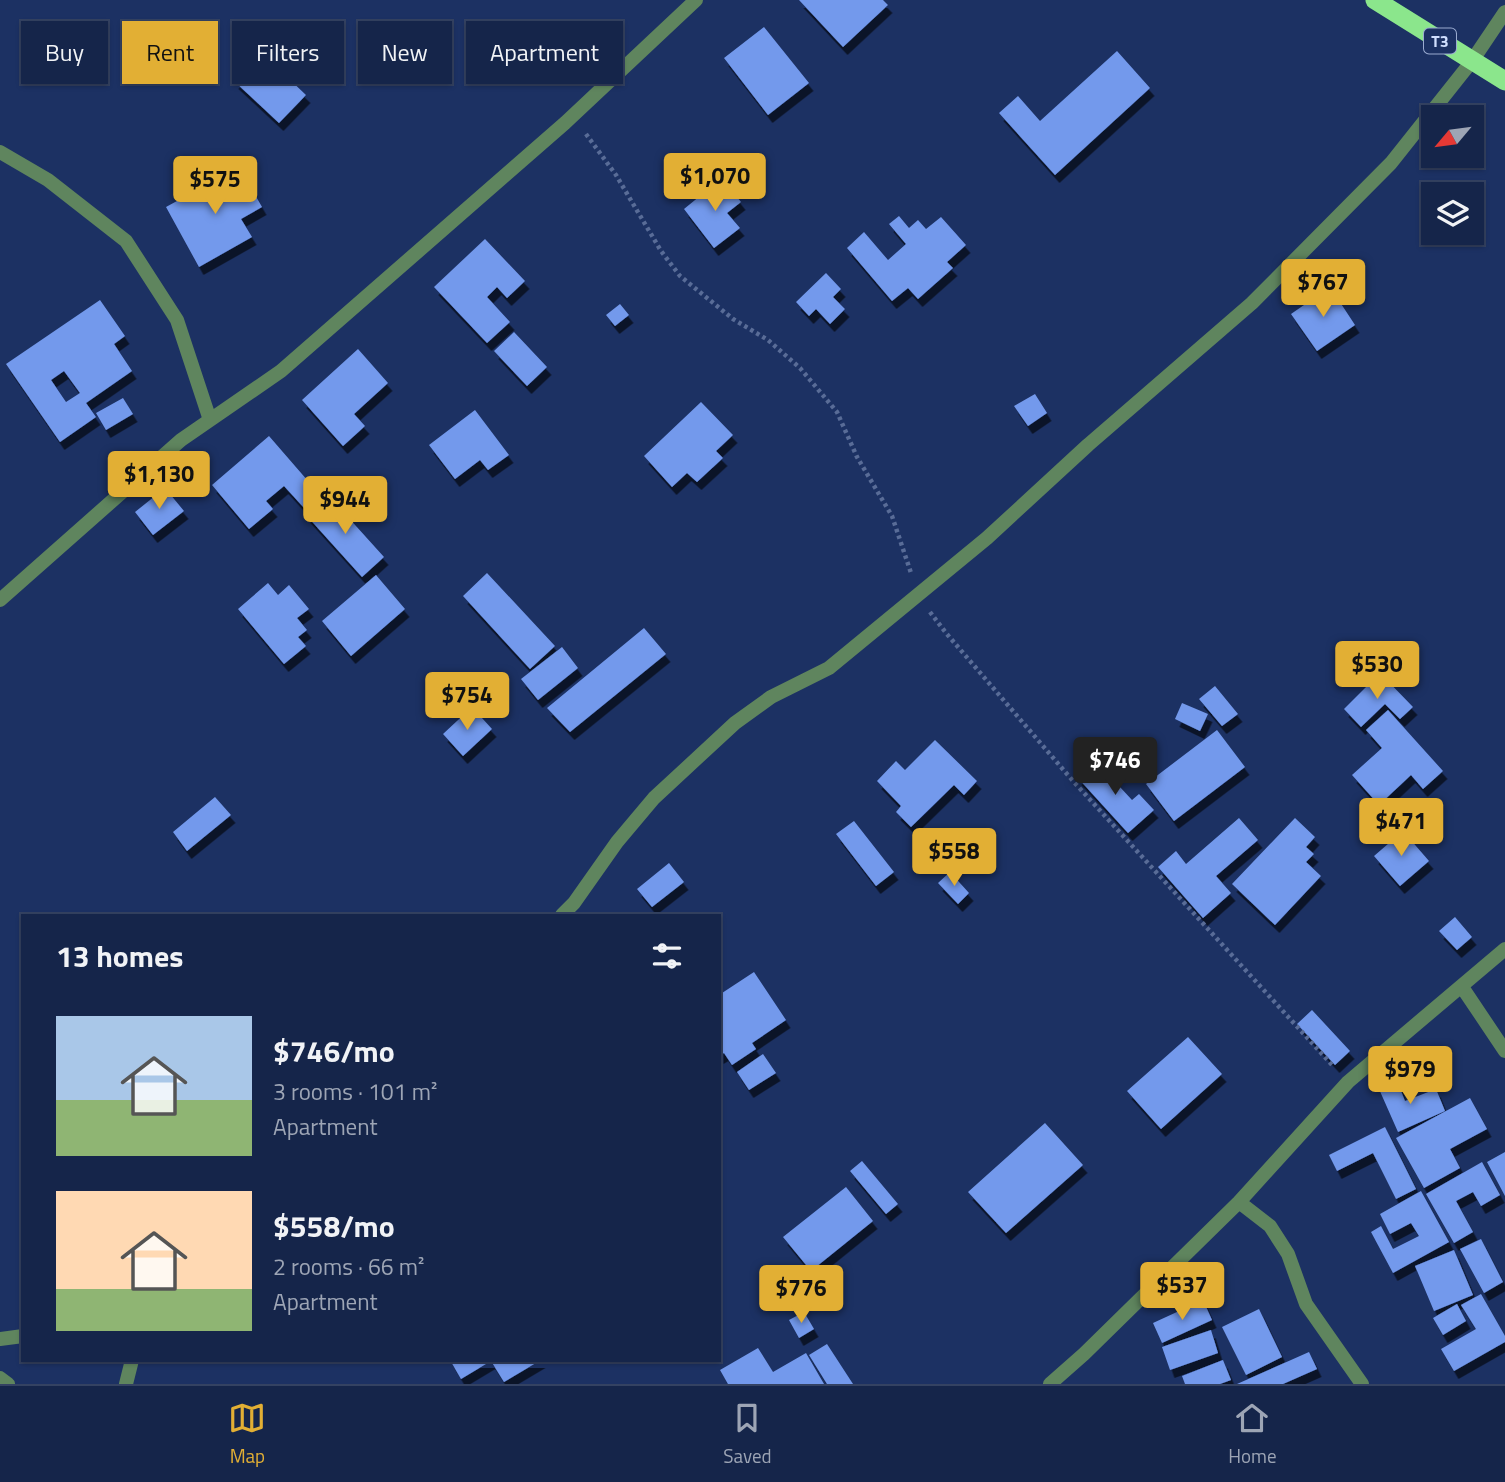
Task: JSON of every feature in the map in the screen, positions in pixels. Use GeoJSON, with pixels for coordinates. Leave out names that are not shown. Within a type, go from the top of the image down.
{"type":"FeatureCollection","features":[{"type":"Feature","properties":{"kind":"highway","name":"T3"},"geometry":{"type":"LineString","coordinates":[[1375,0],[1505,81]]}},
{"type":"Feature","properties":{"kind":"street"},"geometry":{"type":"LineString","coordinates":[[0,600],[181,440],[281,371],[573,116],[696,0]]}},
{"type":"Feature","properties":{"kind":"street"},"geometry":{"type":"LineString","coordinates":[[563,914],[654,798],[735,723],[771,696],[829,668],[987,538],[1088,445],[1252,303],[1391,163],[1472,61],[1505,12]]}},
{"type":"Feature","properties":{"kind":"street"},"geometry":{"type":"LineString","coordinates":[[0,152],[48,180],[126,242],[177,320],[209,420]]}},
{"type":"Feature","properties":{"kind":"street"},"geometry":{"type":"LineString","coordinates":[[1050,1384],[1239,1202],[1348,1082],[1505,949]]}},
{"type":"Feature","properties":{"kind":"street"},"geometry":{"type":"LineString","coordinates":[[1462,987],[1505,1051]]}},
{"type":"Feature","properties":{"kind":"street"},"geometry":{"type":"LineString","coordinates":[[1239,1202],[1270,1226],[1288,1254],[1306,1304],[1362,1384]]}},
{"type":"Feature","properties":{"kind":"street"},"geometry":{"type":"LineString","coordinates":[[0,1339],[21,1336]]}},
{"type":"Feature","properties":{"kind":"street"},"geometry":{"type":"LineString","coordinates":[[126,1384],[132,1362]]}},
{"type":"Feature","properties":{"kind":"street"},"geometry":{"type":"LineString","coordinates":[[0,1378],[8,1384]]}},
{"type":"Feature","properties":{"kind":"path"},"geometry":{"type":"LineString","coordinates":[[573,116],[616,175],[661,251],[680,276],[733,319],[768,340],[800,368],[837,412],[857,457],[892,516],[917,594],[946,633],[1073,781],[1348,1082]]}},
{"type":"Feature","properties":{"kind":"building"},"geometry":{"type":"Polygon","coordinates":[[[799,0],[883,0],[888,5],[843,47],[799,0]]]}},
{"type":"Feature","properties":{"kind":"building"},"geometry":{"type":"Polygon","coordinates":[[[764,27],[809,83],[768,115],[724,58],[764,27]]]}},
{"type":"Feature","properties":{"kind":"building"},"geometry":{"type":"Polygon","coordinates":[[[1117,51],[1150,88],[1055,175],[999,113],[1018,96],[1040,121],[1117,51]]]}},
{"type":"Feature","properties":{"kind":"building"},"geometry":{"type":"Polygon","coordinates":[[[237,84],[294,84],[306,95],[279,123],[237,84]]]}},
{"type":"Feature","properties":{"kind":"building"},"geometry":{"type":"Polygon","coordinates":[[[239,167],[262,207],[241,219],[252,237],[199,267],[166,207],[239,167]]]}},
{"type":"Feature","properties":{"kind":"building"},"geometry":{"type":"Polygon","coordinates":[[[722,178],[741,202],[727,213],[740,228],[714,248],[684,209],[722,178]]]}},
{"type":"Feature","properties":{"kind":"building"},"geometry":{"type":"Polygon","coordinates":[[[899,216],[909,228],[918,220],[926,229],[941,217],[966,245],[947,262],[953,268],[918,299],[908,288],[892,301],[847,248],[864,232],[888,260],[906,244],[889,224],[899,216]]]}},
{"type":"Feature","properties":{"kind":"building"},"geometry":{"type":"Polygon","coordinates":[[[485,239],[525,281],[507,298],[497,287],[487,297],[510,322],[487,343],[434,287],[485,239]]]}},
{"type":"Feature","properties":{"kind":"building"},"geometry":{"type":"Polygon","coordinates":[[[826,273],[841,289],[833,297],[845,309],[830,324],[816,309],[809,316],[796,302],[826,273]]]}},
{"type":"Feature","properties":{"kind":"building"},"geometry":{"type":"Polygon","coordinates":[[[1330,287],[1355,325],[1317,351],[1291,314],[1330,287]]]}},
{"type":"Feature","properties":{"kind":"building"},"geometry":{"type":"Polygon","coordinates":[[[100,300],[125,336],[114,344],[132,371],[86,403],[96,417],[60,442],[6,364],[100,300]],[[64,371],[51,380],[66,402],[80,393],[64,371]]]}},
{"type":"Feature","properties":{"kind":"building"},"geometry":{"type":"Polygon","coordinates":[[[620,304],[629,315],[615,326],[606,315],[620,304]]]}},
{"type":"Feature","properties":{"kind":"building"},"geometry":{"type":"Polygon","coordinates":[[[514,332],[547,367],[527,386],[494,351],[514,332]]]}},
{"type":"Feature","properties":{"kind":"building"},"geometry":{"type":"Polygon","coordinates":[[[358,349],[388,383],[354,414],[365,426],[343,446],[302,400],[358,349]]]}},
{"type":"Feature","properties":{"kind":"building"},"geometry":{"type":"Polygon","coordinates":[[[1035,394],[1047,413],[1028,426],[1014,406],[1035,394]]]}},
{"type":"Feature","properties":{"kind":"building"},"geometry":{"type":"Polygon","coordinates":[[[123,398],[133,414],[106,430],[96,413],[123,398]]]}},
{"type":"Feature","properties":{"kind":"building"},"geometry":{"type":"Polygon","coordinates":[[[701,402],[733,435],[716,451],[723,458],[697,482],[687,473],[672,487],[644,456],[701,402]]]}},
{"type":"Feature","properties":{"kind":"building"},"geometry":{"type":"Polygon","coordinates":[[[475,410],[509,455],[488,470],[480,460],[455,479],[429,445],[475,410]]]}},
{"type":"Feature","properties":{"kind":"building"},"geometry":{"type":"Polygon","coordinates":[[[269,436],[321,496],[305,509],[284,486],[266,501],[273,509],[249,529],[212,485],[269,436]]]}},
{"type":"Feature","properties":{"kind":"building"},"geometry":{"type":"Polygon","coordinates":[[[165,488],[184,511],[153,535],[135,512],[165,488]]]}},
{"type":"Feature","properties":{"kind":"building"},"geometry":{"type":"Polygon","coordinates":[[[328,495],[384,557],[362,577],[306,515],[328,495]]]}},
{"type":"Feature","properties":{"kind":"building"},"geometry":{"type":"Polygon","coordinates":[[[487,573],[555,646],[530,669],[463,596],[487,573]]]}},
{"type":"Feature","properties":{"kind":"building"},"geometry":{"type":"Polygon","coordinates":[[[376,575],[405,609],[351,656],[322,621],[376,575]]]}},
{"type":"Feature","properties":{"kind":"building"},"geometry":{"type":"Polygon","coordinates":[[[268,583],[278,595],[289,585],[309,609],[297,618],[307,630],[298,637],[306,646],[284,664],[238,609],[268,583]]]}},
{"type":"Feature","properties":{"kind":"building"},"geometry":{"type":"Polygon","coordinates":[[[644,628],[666,654],[570,732],[547,708],[644,628]]]}},
{"type":"Feature","properties":{"kind":"building"},"geometry":{"type":"Polygon","coordinates":[[[562,647],[578,668],[538,700],[521,679],[562,647]]]}},
{"type":"Feature","properties":{"kind":"building"},"geometry":{"type":"Polygon","coordinates":[[[1380,673],[1413,707],[1400,719],[1385,704],[1361,727],[1344,709],[1380,673]]]}},
{"type":"Feature","properties":{"kind":"building"},"geometry":{"type":"Polygon","coordinates":[[[1215,686],[1238,714],[1222,726],[1199,699],[1215,686]]]}},
{"type":"Feature","properties":{"kind":"building"},"geometry":{"type":"Polygon","coordinates":[[[1182,703],[1208,714],[1200,731],[1175,719],[1182,703]]]}},
{"type":"Feature","properties":{"kind":"building"},"geometry":{"type":"Polygon","coordinates":[[[472,707],[492,729],[463,756],[443,734],[472,707]]]}},
{"type":"Feature","properties":{"kind":"building"},"geometry":{"type":"Polygon","coordinates":[[[1388,710],[1443,771],[1423,789],[1411,775],[1379,805],[1352,775],[1382,748],[1366,730],[1388,710]]]}},
{"type":"Feature","properties":{"kind":"building"},"geometry":{"type":"Polygon","coordinates":[[[1217,730],[1245,767],[1174,821],[1146,784],[1217,730]]]}},
{"type":"Feature","properties":{"kind":"building"},"geometry":{"type":"Polygon","coordinates":[[[935,740],[977,781],[964,795],[954,785],[911,827],[896,812],[901,806],[877,781],[896,761],[905,770],[935,740]]]}},
{"type":"Feature","properties":{"kind":"building"},"geometry":{"type":"Polygon","coordinates":[[[1095,760],[1132,800],[1139,794],[1154,810],[1128,833],[1077,777],[1095,760]]]}},
{"type":"Feature","properties":{"kind":"building"},"geometry":{"type":"Polygon","coordinates":[[[215,797],[231,815],[187,851],[173,832],[215,797]]]}},
{"type":"Feature","properties":{"kind":"building"},"geometry":{"type":"Polygon","coordinates":[[[1239,818],[1258,840],[1216,876],[1231,893],[1203,918],[1158,867],[1176,851],[1186,864],[1239,818]]]}},
{"type":"Feature","properties":{"kind":"building"},"geometry":{"type":"Polygon","coordinates":[[[1295,818],[1315,837],[1306,847],[1314,854],[1306,862],[1321,876],[1275,925],[1232,884],[1295,818]]]}},
{"type":"Feature","properties":{"kind":"building"},"geometry":{"type":"Polygon","coordinates":[[[854,821],[894,872],[876,886],[836,834],[854,821]]]}},
{"type":"Feature","properties":{"kind":"building"},"geometry":{"type":"Polygon","coordinates":[[[1403,831],[1429,861],[1400,886],[1374,856],[1403,831]]]}},
{"type":"Feature","properties":{"kind":"building"},"geometry":{"type":"Polygon","coordinates":[[[669,863],[684,882],[652,907],[637,889],[669,863]]]}},
{"type":"Feature","properties":{"kind":"building"},"geometry":{"type":"Polygon","coordinates":[[[950,872],[969,893],[958,904],[938,883],[950,872]]]}},
{"type":"Feature","properties":{"kind":"building"},"geometry":{"type":"Polygon","coordinates":[[[1455,917],[1472,937],[1457,950],[1439,931],[1455,917]]]}},
{"type":"Feature","properties":{"kind":"building"},"geometry":{"type":"Polygon","coordinates":[[[754,972],[786,1020],[752,1043],[756,1049],[732,1065],[724,1053],[721,1055],[721,994],[754,972]]]}},
{"type":"Feature","properties":{"kind":"building"},"geometry":{"type":"Polygon","coordinates":[[[1312,1010],[1350,1051],[1335,1065],[1297,1024],[1312,1010]]]}},
{"type":"Feature","properties":{"kind":"building"},"geometry":{"type":"Polygon","coordinates":[[[1188,1037],[1222,1074],[1161,1129],[1127,1091],[1188,1037]]]}},
{"type":"Feature","properties":{"kind":"building"},"geometry":{"type":"Polygon","coordinates":[[[763,1054],[776,1073],[749,1090],[737,1072],[763,1054]]]}},
{"type":"Feature","properties":{"kind":"building"},"geometry":{"type":"Polygon","coordinates":[[[1397,1081],[1405,1101],[1436,1089],[1445,1111],[1398,1132],[1379,1089],[1397,1081]]]}},
{"type":"Feature","properties":{"kind":"building"},"geometry":{"type":"Polygon","coordinates":[[[1470,1098],[1487,1129],[1450,1149],[1460,1168],[1424,1188],[1396,1138],[1470,1098]]]}},
{"type":"Feature","properties":{"kind":"building"},"geometry":{"type":"Polygon","coordinates":[[[1045,1123],[1083,1165],[1006,1233],[968,1192],[1045,1123]]]}},
{"type":"Feature","properties":{"kind":"building"},"geometry":{"type":"Polygon","coordinates":[[[1385,1127],[1416,1189],[1396,1199],[1373,1153],[1337,1171],[1329,1155],[1385,1127]]]}},
{"type":"Feature","properties":{"kind":"building"},"geometry":{"type":"Polygon","coordinates":[[[1505,1152],[1505,1196],[1487,1162],[1505,1152]]]}},
{"type":"Feature","properties":{"kind":"building"},"geometry":{"type":"Polygon","coordinates":[[[862,1161],[898,1204],[886,1214],[850,1171],[862,1161]]]}},
{"type":"Feature","properties":{"kind":"building"},"geometry":{"type":"Polygon","coordinates":[[[1482,1162],[1500,1195],[1481,1206],[1473,1192],[1456,1201],[1473,1232],[1454,1243],[1426,1194],[1482,1162]]]}},
{"type":"Feature","properties":{"kind":"building"},"geometry":{"type":"Polygon","coordinates":[[[846,1187],[873,1221],[811,1271],[783,1237],[846,1187]]]}},
{"type":"Feature","properties":{"kind":"building"},"geometry":{"type":"Polygon","coordinates":[[[1421,1191],[1449,1242],[1393,1273],[1371,1232],[1381,1226],[1393,1249],[1419,1236],[1411,1223],[1390,1234],[1380,1214],[1421,1191]]]}},
{"type":"Feature","properties":{"kind":"building"},"geometry":{"type":"Polygon","coordinates":[[[1481,1239],[1503,1282],[1484,1293],[1460,1249],[1481,1239]]]}},
{"type":"Feature","properties":{"kind":"building"},"geometry":{"type":"Polygon","coordinates":[[[1454,1250],[1473,1295],[1434,1311],[1415,1266],[1454,1250]]]}},
{"type":"Feature","properties":{"kind":"building"},"geometry":{"type":"Polygon","coordinates":[[[1481,1294],[1505,1336],[1505,1342],[1454,1371],[1441,1349],[1476,1329],[1461,1305],[1481,1294]]]}},
{"type":"Feature","properties":{"kind":"building"},"geometry":{"type":"Polygon","coordinates":[[[1203,1300],[1212,1320],[1162,1343],[1153,1323],[1203,1300]]]}},
{"type":"Feature","properties":{"kind":"building"},"geometry":{"type":"Polygon","coordinates":[[[1457,1304],[1466,1321],[1443,1335],[1433,1318],[1457,1304]]]}},
{"type":"Feature","properties":{"kind":"building"},"geometry":{"type":"Polygon","coordinates":[[[1259,1309],[1282,1357],[1246,1375],[1222,1327],[1259,1309]]]}},
{"type":"Feature","properties":{"kind":"building"},"geometry":{"type":"Polygon","coordinates":[[[804,1312],[814,1329],[799,1338],[789,1320],[804,1312]]]}},
{"type":"Feature","properties":{"kind":"building"},"geometry":{"type":"Polygon","coordinates":[[[1211,1330],[1218,1353],[1170,1370],[1162,1347],[1211,1330]]]}},
{"type":"Feature","properties":{"kind":"building"},"geometry":{"type":"Polygon","coordinates":[[[827,1344],[853,1384],[827,1384],[809,1355],[827,1344]]]}},
{"type":"Feature","properties":{"kind":"building"},"geometry":{"type":"Polygon","coordinates":[[[758,1348],[773,1372],[806,1353],[824,1384],[728,1384],[720,1370],[758,1348]]]}},
{"type":"Feature","properties":{"kind":"building"},"geometry":{"type":"Polygon","coordinates":[[[1309,1352],[1317,1369],[1283,1384],[1237,1384],[1309,1352]]]}},
{"type":"Feature","properties":{"kind":"building"},"geometry":{"type":"Polygon","coordinates":[[[1223,1360],[1231,1380],[1220,1384],[1185,1384],[1182,1376],[1223,1360]]]}},
{"type":"Feature","properties":{"kind":"building"},"geometry":{"type":"Polygon","coordinates":[[[451,1362],[489,1362],[461,1379],[451,1362]]]}},
{"type":"Feature","properties":{"kind":"building"},"geometry":{"type":"Polygon","coordinates":[[[492,1362],[538,1362],[504,1382],[492,1362]]]}}]}
